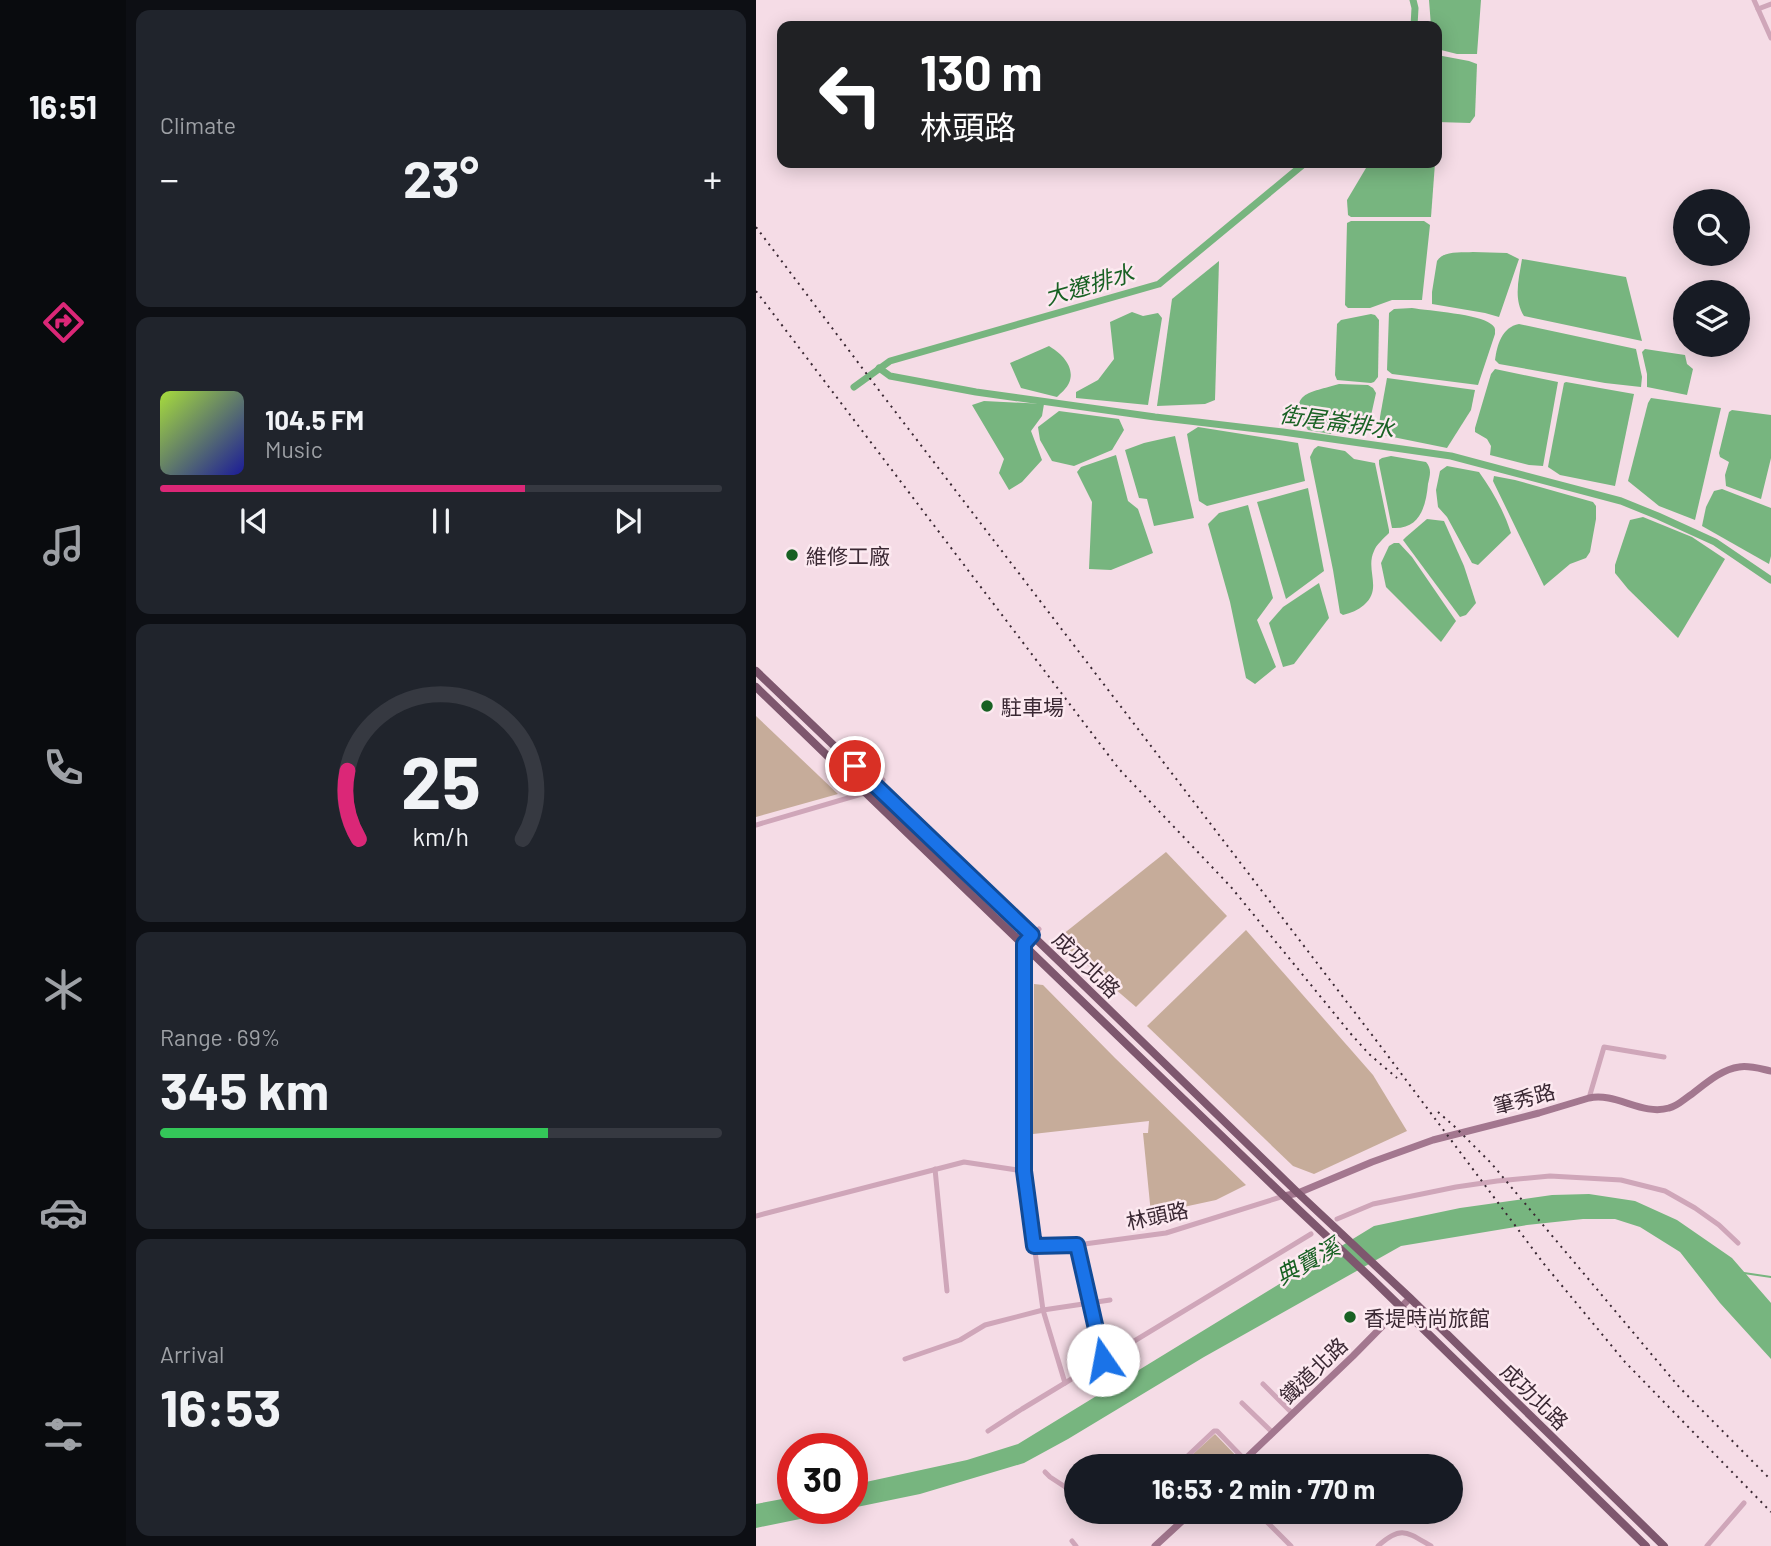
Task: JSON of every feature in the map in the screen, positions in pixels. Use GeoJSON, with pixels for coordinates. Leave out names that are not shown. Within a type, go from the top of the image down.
{"type":"FeatureCollection","features":[{"type":"Feature","properties":{"kind":"main road","name":"成功北路"},"geometry":{"type":"LineString","coordinates":[[756,671],[1035,932],[1298,1193],[1335,1222],[1382,1272],[1664,1546]]}},
{"type":"Feature","properties":{"kind":"main road","name":"成功北路"},"geometry":{"type":"LineString","coordinates":[[756,687],[1646,1546]]}},
{"type":"Feature","properties":{"kind":"street"},"geometry":{"type":"LineString","coordinates":[[1754,0],[1771,38]]}},
{"type":"Feature","properties":{"kind":"street"},"geometry":{"type":"LineString","coordinates":[[1758,9],[1771,4]]}},
{"type":"Feature","properties":{"kind":"street"},"geometry":{"type":"LineString","coordinates":[[756,825],[865,793],[883,780]]}},
{"type":"Feature","properties":{"kind":"street"},"geometry":{"type":"LineString","coordinates":[[1035,932],[1024,944],[1024,1171],[1043,1310],[1065,1383]]}},
{"type":"Feature","properties":{"kind":"street"},"geometry":{"type":"LineString","coordinates":[[1589,1098],[1604,1047],[1664,1057]]}},
{"type":"Feature","properties":{"kind":"street","name":"筆秀路"},"geometry":{"type":"LineString","coordinates":[[1284,1196],[1298,1193],[1433,1140],[1589,1098],[1614,1098],[1646,1108],[1668,1109],[1739,1066],[1771,1071]]}},
{"type":"Feature","properties":{"kind":"street"},"geometry":{"type":"LineString","coordinates":[[756,1216],[964,1162],[1024,1171]]}},
{"type":"Feature","properties":{"kind":"street"},"geometry":{"type":"LineString","coordinates":[[935,1170],[947,1291]]}},
{"type":"Feature","properties":{"kind":"street"},"geometry":{"type":"LineString","coordinates":[[1335,1222],[1373,1204],[1455,1187],[1550,1177],[1621,1180],[1665,1191],[1719,1225],[1738,1243]]}},
{"type":"Feature","properties":{"kind":"street","name":"林頭路"},"geometry":{"type":"LineString","coordinates":[[1034,1246],[1077,1245],[1166,1233],[1284,1196]]}},
{"type":"Feature","properties":{"kind":"street"},"geometry":{"type":"LineString","coordinates":[[988,1431],[1311,1234]]}},
{"type":"Feature","properties":{"kind":"street"},"geometry":{"type":"LineString","coordinates":[[1077,1245],[1103,1360]]}},
{"type":"Feature","properties":{"kind":"street","name":"鐵道北路"},"geometry":{"type":"LineString","coordinates":[[1251,1454],[1410,1298]]}},
{"type":"Feature","properties":{"kind":"street"},"geometry":{"type":"LineString","coordinates":[[905,1359],[960,1340],[985,1325],[1043,1310],[1110,1300]]}},
{"type":"Feature","properties":{"kind":"street"},"geometry":{"type":"LineString","coordinates":[[1263,1384],[1293,1414]]}},
{"type":"Feature","properties":{"kind":"street"},"geometry":{"type":"LineString","coordinates":[[1242,1403],[1273,1433]]}},
{"type":"Feature","properties":{"kind":"street"},"geometry":{"type":"LineString","coordinates":[[1190,1454],[1217,1431],[1234,1454]]}},
{"type":"Feature","properties":{"kind":"street"},"geometry":{"type":"LineString","coordinates":[[1045,1472],[1064,1486]]}},
{"type":"Feature","properties":{"kind":"street"},"geometry":{"type":"LineString","coordinates":[[1707,1546],[1744,1503]]}},
{"type":"Feature","properties":{"kind":"street"},"geometry":{"type":"LineString","coordinates":[[1155,1546],[1178,1524]]}},
{"type":"Feature","properties":{"kind":"street"},"geometry":{"type":"LineString","coordinates":[[1269,1524],[1291,1546]]}},
{"type":"Feature","properties":{"kind":"street"},"geometry":{"type":"LineString","coordinates":[[1378,1546],[1396,1533],[1405,1532],[1431,1546]]}},
{"type":"Feature","properties":{"kind":"shaded area"},"geometry":{"type":"Polygon","coordinates":[[[756,716],[838,794],[756,817],[756,716]]]}},
{"type":"Feature","properties":{"kind":"shaded area"},"geometry":{"type":"Polygon","coordinates":[[[1166,852],[1227,916],[1136,1007],[1057,939],[1166,852]]]}},
{"type":"Feature","properties":{"kind":"shaded area"},"geometry":{"type":"Polygon","coordinates":[[[1246,930],[1373,1075],[1407,1131],[1314,1174],[1293,1166],[1147,1026],[1246,930]]]}},
{"type":"Feature","properties":{"kind":"shaded area"},"geometry":{"type":"Polygon","coordinates":[[[1034,984],[1043,985],[1246,1185],[1216,1200],[1151,1214],[1143,1133],[1148,1133],[1149,1121],[1033,1134],[1034,984]]]}},
{"type":"Feature","properties":{"kind":"shaded area"},"geometry":{"type":"Polygon","coordinates":[[[1215,1434],[1234,1454],[1193,1454],[1215,1434]]]}},
{"type":"Feature","properties":{"kind":"water"},"geometry":{"type":"Polygon","coordinates":[[[1429,0],[1481,0],[1477,54],[1457,54],[1442,50],[1442,21],[1431,21],[1429,0]]]}},
{"type":"Feature","properties":{"kind":"water"},"geometry":{"type":"Polygon","coordinates":[[[1442,56],[1477,64],[1475,116],[1470,123],[1442,122],[1442,56]]]}},
{"type":"Feature","properties":{"kind":"water"},"geometry":{"type":"Polygon","coordinates":[[[1366,168],[1435,168],[1431,217],[1351,217],[1348,215],[1347,200],[1366,168]]]}},
{"type":"Feature","properties":{"kind":"water"},"geometry":{"type":"Polygon","coordinates":[[[1424,221],[1430,225],[1422,300],[1392,300],[1370,308],[1348,308],[1345,305],[1347,223],[1424,221]]]}},
{"type":"Feature","properties":{"kind":"water"},"geometry":{"type":"Polygon","coordinates":[[[1458,252],[1507,253],[1519,259],[1499,317],[1432,304],[1437,261],[1440,257],[1458,252]]]}},
{"type":"Feature","properties":{"kind":"water"},"geometry":{"type":"Polygon","coordinates":[[[1522,259],[1626,277],[1642,341],[1524,316],[1518,296],[1522,259]]]}},
{"type":"Feature","properties":{"kind":"water"},"geometry":{"type":"Polygon","coordinates":[[[1219,261],[1215,400],[1205,404],[1157,406],[1172,299],[1219,261]]]}},
{"type":"Feature","properties":{"kind":"water"},"geometry":{"type":"Polygon","coordinates":[[[1412,308],[1476,318],[1494,327],[1495,334],[1478,385],[1392,374],[1387,370],[1389,313],[1394,309],[1412,308]]]}},
{"type":"Feature","properties":{"kind":"water"},"geometry":{"type":"Polygon","coordinates":[[[1132,312],[1143,316],[1158,313],[1162,318],[1148,405],[1076,398],[1076,392],[1098,380],[1114,359],[1110,322],[1132,312]]]}},
{"type":"Feature","properties":{"kind":"water"},"geometry":{"type":"Polygon","coordinates":[[[1371,314],[1379,320],[1378,377],[1371,383],[1337,380],[1337,324],[1341,320],[1371,314]]]}},
{"type":"Feature","properties":{"kind":"water"},"geometry":{"type":"Polygon","coordinates":[[[1519,324],[1636,349],[1642,377],[1641,387],[1499,364],[1495,360],[1501,338],[1508,329],[1519,324]]]}},
{"type":"Feature","properties":{"kind":"water"},"geometry":{"type":"Polygon","coordinates":[[[1049,346],[1058,352],[1071,371],[1068,385],[1057,397],[1021,388],[1010,363],[1049,346]]]}},
{"type":"Feature","properties":{"kind":"water"},"geometry":{"type":"Polygon","coordinates":[[[1645,349],[1673,353],[1673,357],[1685,357],[1687,364],[1693,369],[1687,395],[1647,387],[1642,352],[1645,349]]]}},
{"type":"Feature","properties":{"kind":"water"},"geometry":{"type":"Polygon","coordinates":[[[1495,369],[1558,382],[1543,466],[1490,455],[1491,446],[1487,439],[1475,432],[1491,374],[1495,369]]]}},
{"type":"Feature","properties":{"kind":"water"},"geometry":{"type":"Polygon","coordinates":[[[1387,378],[1475,390],[1471,410],[1447,448],[1383,435],[1379,430],[1387,378]]]}},
{"type":"Feature","properties":{"kind":"water"},"geometry":{"type":"Polygon","coordinates":[[[1566,382],[1634,394],[1615,486],[1560,475],[1548,467],[1566,382]]]}},
{"type":"Feature","properties":{"kind":"water"},"geometry":{"type":"Polygon","coordinates":[[[1339,384],[1368,385],[1373,388],[1376,393],[1368,429],[1335,428],[1331,434],[1308,430],[1299,408],[1300,401],[1310,392],[1339,384]]]}},
{"type":"Feature","properties":{"kind":"water"},"geometry":{"type":"Polygon","coordinates":[[[1651,398],[1721,408],[1695,520],[1659,506],[1628,481],[1651,398]]]}},
{"type":"Feature","properties":{"kind":"water"},"geometry":{"type":"Polygon","coordinates":[[[984,401],[1044,404],[1042,416],[1031,431],[1042,460],[1022,482],[1009,490],[999,473],[1004,459],[972,405],[984,401]]]}},
{"type":"Feature","properties":{"kind":"water"},"geometry":{"type":"Polygon","coordinates":[[[1732,410],[1771,415],[1771,458],[1761,499],[1726,486],[1725,475],[1729,462],[1720,457],[1719,453],[1729,412],[1732,410]]]}},
{"type":"Feature","properties":{"kind":"water"},"geometry":{"type":"Polygon","coordinates":[[[1059,411],[1119,419],[1124,430],[1112,450],[1074,466],[1052,461],[1040,440],[1038,427],[1059,411]]]}},
{"type":"Feature","properties":{"kind":"water"},"geometry":{"type":"Polygon","coordinates":[[[1198,427],[1298,443],[1305,481],[1207,506],[1199,501],[1187,434],[1198,427]]]}},
{"type":"Feature","properties":{"kind":"water"},"geometry":{"type":"Polygon","coordinates":[[[1175,436],[1194,518],[1154,526],[1147,499],[1139,498],[1125,450],[1175,436]]]}},
{"type":"Feature","properties":{"kind":"water"},"geometry":{"type":"Polygon","coordinates":[[[1318,446],[1345,451],[1354,459],[1375,463],[1389,530],[1375,549],[1372,558],[1373,586],[1370,599],[1359,608],[1343,615],[1340,613],[1310,457],[1318,446]]]}},
{"type":"Feature","properties":{"kind":"water"},"geometry":{"type":"Polygon","coordinates":[[[1116,455],[1128,501],[1138,509],[1153,553],[1111,570],[1089,569],[1092,502],[1077,472],[1081,467],[1116,455]]]}},
{"type":"Feature","properties":{"kind":"water"},"geometry":{"type":"Polygon","coordinates":[[[1391,456],[1426,462],[1430,470],[1420,515],[1402,528],[1392,528],[1379,464],[1382,458],[1391,456]]]}},
{"type":"Feature","properties":{"kind":"water"},"geometry":{"type":"Polygon","coordinates":[[[1447,466],[1479,472],[1497,501],[1511,533],[1478,565],[1472,563],[1447,517],[1438,507],[1436,490],[1440,471],[1447,466]]]}},
{"type":"Feature","properties":{"kind":"water"},"geometry":{"type":"Polygon","coordinates":[[[1494,476],[1593,502],[1596,506],[1596,519],[1590,552],[1586,558],[1570,564],[1544,586],[1493,481],[1494,476]]]}},
{"type":"Feature","properties":{"kind":"water"},"geometry":{"type":"Polygon","coordinates":[[[1308,488],[1324,571],[1286,599],[1257,502],[1308,488]]]}},
{"type":"Feature","properties":{"kind":"water"},"geometry":{"type":"Polygon","coordinates":[[[1722,489],[1771,508],[1769,564],[1702,526],[1706,507],[1714,491],[1722,489]]]}},
{"type":"Feature","properties":{"kind":"water"},"geometry":{"type":"Polygon","coordinates":[[[1248,505],[1273,598],[1257,620],[1276,667],[1255,684],[1246,678],[1230,602],[1208,524],[1219,513],[1248,505]]]}},
{"type":"Feature","properties":{"kind":"water"},"geometry":{"type":"Polygon","coordinates":[[[1643,517],[1692,537],[1725,559],[1678,638],[1615,573],[1615,565],[1630,520],[1643,517]]]}},
{"type":"Feature","properties":{"kind":"water"},"geometry":{"type":"Polygon","coordinates":[[[1427,519],[1444,521],[1464,566],[1476,603],[1466,615],[1460,617],[1403,540],[1427,519]]]}},
{"type":"Feature","properties":{"kind":"water"},"geometry":{"type":"Polygon","coordinates":[[[1399,543],[1412,557],[1456,621],[1441,642],[1386,587],[1381,563],[1389,546],[1399,543]]]}},
{"type":"Feature","properties":{"kind":"water"},"geometry":{"type":"Polygon","coordinates":[[[1319,583],[1329,618],[1294,664],[1283,667],[1269,623],[1283,607],[1319,583]]]}},
{"type":"Feature","properties":{"kind":"water"},"geometry":{"type":"Polygon","coordinates":[[[1589,1194],[1635,1201],[1677,1220],[1732,1258],[1771,1303],[1771,1359],[1720,1303],[1680,1252],[1640,1227],[1615,1219],[1583,1219],[1527,1225],[1401,1246],[1024,1463],[920,1494],[868,1505],[868,1482],[967,1460],[1018,1444],[1374,1226],[1460,1208],[1552,1195],[1589,1194]]]}},
{"type":"Feature","properties":{"kind":"water"},"geometry":{"type":"Polygon","coordinates":[[[777,1500],[777,1524],[756,1528],[756,1504],[777,1500]]]}},
{"type":"Feature","properties":{"kind":"waterway","name":"大遼排水"},"geometry":{"type":"LineString","coordinates":[[1413,0],[1414,21]]}},
{"type":"Feature","properties":{"kind":"waterway","name":"大遼排水"},"geometry":{"type":"LineString","coordinates":[[854,387],[890,361],[1159,284],[1299,168]]}},
{"type":"Feature","properties":{"kind":"waterway","name":"街尾崙排水"},"geometry":{"type":"LineString","coordinates":[[879,368],[890,376],[976,392],[1451,456],[1621,501],[1715,542],[1771,580]]}},
{"type":"Feature","properties":{"kind":"waterway"},"geometry":{"type":"LineString","coordinates":[[1744,1273],[1771,1277]]}},
{"type":"Feature","properties":{"kind":"railway"},"geometry":{"type":"LineString","coordinates":[[756,227],[1544,1264],[1625,1362],[1771,1512]]}},
{"type":"Feature","properties":{"kind":"railway"},"geometry":{"type":"LineString","coordinates":[[756,291],[1119,769],[1231,887],[1351,1034],[1397,1078]]}},
{"type":"Feature","properties":{"kind":"railway"},"geometry":{"type":"LineString","coordinates":[[1438,1112],[1491,1163],[1679,1387],[1771,1480]]}},
{"type":"Feature","properties":{"kind":"place","name":"維修工廠"},"geometry":{"type":"Point","coordinates":[792,555]}},
{"type":"Feature","properties":{"kind":"place","name":"駐車場"},"geometry":{"type":"Point","coordinates":[987,706]}},
{"type":"Feature","properties":{"kind":"place","name":"香堤時尚旅館"},"geometry":{"type":"Point","coordinates":[1350,1317]}},
{"type":"Feature","properties":{"kind":"route"},"geometry":{"type":"LineString","coordinates":[[855,766],[1032,935],[1024,944],[1024,1171],[1034,1246],[1077,1245],[1103,1360]]}},
{"type":"Feature","properties":{"kind":"water label","name":"典寶溪"},"geometry":{"type":"Point","coordinates":[1307,1261]}}]}
